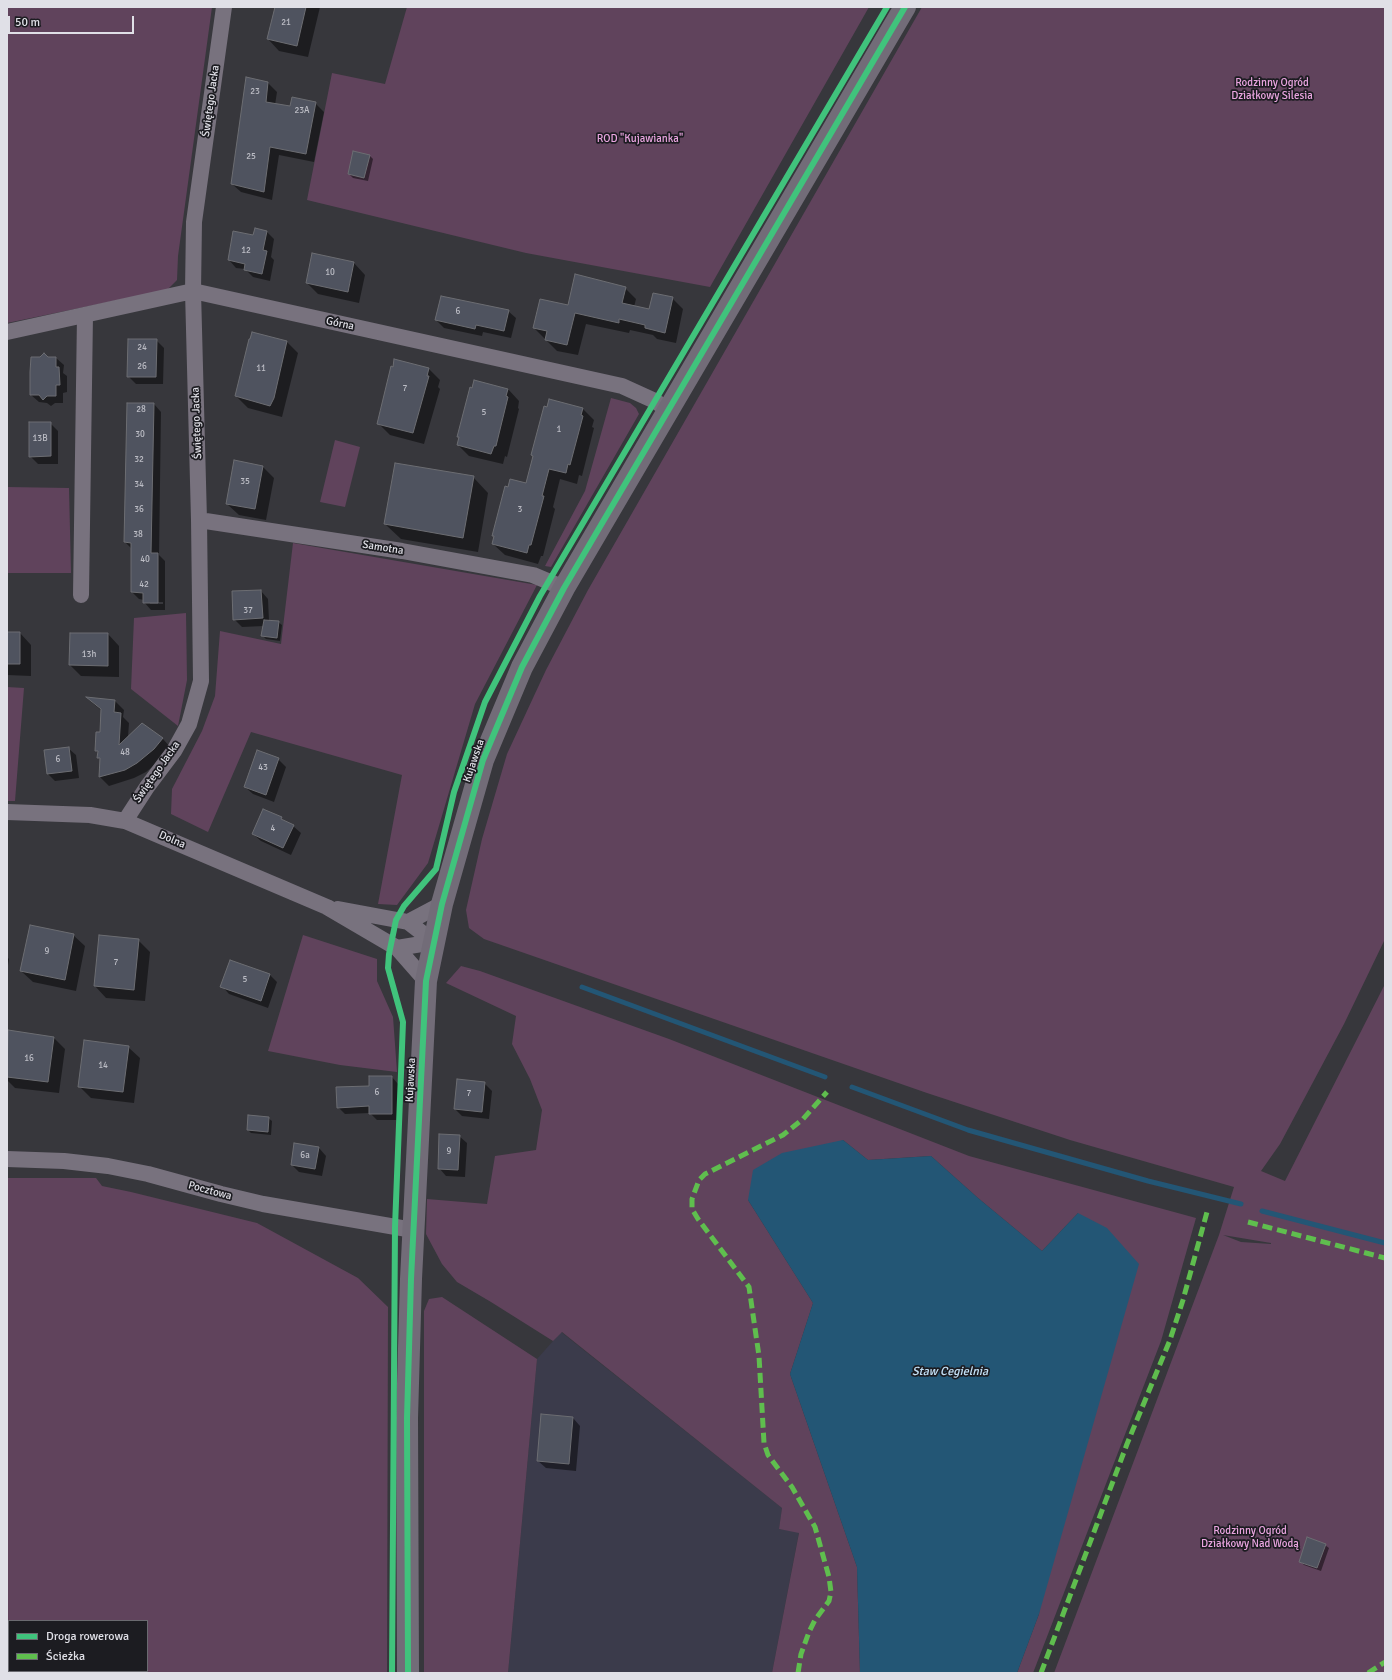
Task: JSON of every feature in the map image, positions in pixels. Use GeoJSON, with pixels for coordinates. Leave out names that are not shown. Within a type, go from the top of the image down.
{"type":"FeatureCollection","features":[{"type":"Feature","properties":{"kind":"street","name":"Świętego Jacka"},"geometry":{"type":"LineString","coordinates":[[125,821],[147,787],[174,751],[189,724],[201,681],[199,520],[193,292],[194,222],[224,7]]}},
{"type":"Feature","properties":{"kind":"street","name":"Kujawska"},"geometry":{"type":"LineString","coordinates":[[408,1673],[407,1418],[413,1230],[426,980],[442,904],[483,760],[522,667],[564,588],[668,410],[744,285],[905,7]]}},
{"type":"Feature","properties":{"kind":"street","name":"Górna"},"geometry":{"type":"LineString","coordinates":[[7,332],[193,292],[622,386],[656,401],[668,410]]}},
{"type":"Feature","properties":{"kind":"street"},"geometry":{"type":"LineString","coordinates":[[81,595],[85,315]]}},
{"type":"Feature","properties":{"kind":"street","name":"Samotna"},"geometry":{"type":"LineString","coordinates":[[199,520],[402,551],[533,575],[564,588]]}},
{"type":"Feature","properties":{"kind":"street","name":"Dolna"},"geometry":{"type":"LineString","coordinates":[[7,812],[82,815],[125,821],[327,907],[397,948],[426,980]]}},
{"type":"Feature","properties":{"kind":"street"},"geometry":{"type":"LineString","coordinates":[[408,922],[442,904]]}},
{"type":"Feature","properties":{"kind":"street","name":"Dolna"},"geometry":{"type":"LineString","coordinates":[[327,907],[408,922],[434,942]]}},
{"type":"Feature","properties":{"kind":"street"},"geometry":{"type":"LineString","coordinates":[[397,948],[434,942]]}},
{"type":"Feature","properties":{"kind":"street","name":"Pocztowa"},"geometry":{"type":"LineString","coordinates":[[7,1159],[64,1161],[108,1166],[148,1174],[263,1204],[413,1230]]}},
{"type":"Feature","properties":{"kind":"shaded area"},"geometry":{"type":"Polygon","coordinates":[[[561,1332],[782,1508],[779,1529],[799,1532],[772,1673],[508,1673],[537,1359],[561,1332]]]}},
{"type":"Feature","properties":{"kind":"green space"},"geometry":{"type":"Polygon","coordinates":[[[7,7],[212,7],[178,256],[177,280],[167,290],[7,323],[7,7]]]}},
{"type":"Feature","properties":{"kind":"green space","name":"ROD \"Kujawianka\""},"geometry":{"type":"Polygon","coordinates":[[[407,7],[869,7],[710,287],[526,253],[307,200],[332,73],[385,84],[407,7]]]}},
{"type":"Feature","properties":{"kind":"green space"},"geometry":{"type":"Polygon","coordinates":[[[922,7],[1385,7],[1385,939],[1344,1024],[1280,1144],[1261,1171],[1285,1181],[1385,984],[1385,1673],[1054,1673],[1219,1235],[1234,1187],[1070,1140],[927,1093],[484,939],[469,928],[466,910],[482,839],[507,754],[546,670],[588,590],[922,7]],[[1223,1235],[1241,1242],[1271,1243],[1223,1235]]]}},
{"type":"Feature","properties":{"kind":"green space"},"geometry":{"type":"Polygon","coordinates":[[[611,398],[630,403],[636,408],[639,414],[551,567],[545,566],[585,491],[611,398]]]}},
{"type":"Feature","properties":{"kind":"green space"},"geometry":{"type":"Polygon","coordinates":[[[335,440],[360,447],[345,507],[320,502],[335,440]]]}},
{"type":"Feature","properties":{"kind":"green space"},"geometry":{"type":"Polygon","coordinates":[[[7,487],[69,488],[71,573],[7,573],[7,487]]]}},
{"type":"Feature","properties":{"kind":"green space"},"geometry":{"type":"Polygon","coordinates":[[[293,543],[537,585],[475,704],[428,863],[397,905],[378,904],[402,775],[251,732],[208,832],[171,814],[172,789],[202,731],[215,696],[220,631],[281,644],[293,543]]]}},
{"type":"Feature","properties":{"kind":"green space"},"geometry":{"type":"Polygon","coordinates":[[[186,613],[187,680],[178,726],[131,689],[134,618],[186,613]]]}},
{"type":"Feature","properties":{"kind":"green space"},"geometry":{"type":"Polygon","coordinates":[[[7,687],[24,688],[15,801],[7,801],[7,687]]]}},
{"type":"Feature","properties":{"kind":"green space"},"geometry":{"type":"Polygon","coordinates":[[[303,935],[377,959],[377,981],[393,1017],[397,1072],[340,1065],[268,1051],[303,935]]]}},
{"type":"Feature","properties":{"kind":"green space"},"geometry":{"type":"Polygon","coordinates":[[[461,966],[480,971],[669,1039],[969,1156],[1196,1218],[1161,1341],[1033,1673],[1017,1673],[1039,1614],[1078,1213],[1042,1251],[978,1198],[931,1156],[868,1160],[843,1140],[748,1200],[813,1303],[790,1374],[857,1567],[860,1673],[772,1673],[799,1533],[779,1529],[782,1508],[562,1332],[553,1341],[457,1282],[442,1264],[426,1234],[427,1199],[487,1204],[495,1156],[536,1150],[542,1110],[530,1079],[512,1044],[516,1016],[446,983],[461,966]]]}},
{"type":"Feature","properties":{"kind":"green space"},"geometry":{"type":"Polygon","coordinates":[[[7,1178],[96,1178],[102,1186],[257,1223],[358,1278],[388,1307],[387,1673],[7,1673],[7,1178]]]}},
{"type":"Feature","properties":{"kind":"green space"},"geometry":{"type":"Polygon","coordinates":[[[442,1297],[537,1359],[508,1673],[424,1673],[424,1311],[429,1299],[442,1297]]]}},
{"type":"Feature","properties":{"kind":"water","name":"Staw Cegielnia"},"geometry":{"type":"Polygon","coordinates":[[[843,1140],[868,1160],[931,1156],[978,1198],[1042,1251],[1078,1213],[1107,1228],[1139,1264],[1039,1614],[1017,1673],[860,1673],[857,1567],[790,1374],[813,1303],[748,1200],[753,1170],[782,1153],[843,1140]]]}},
{"type":"Feature","properties":{"kind":"building"},"geometry":{"type":"Polygon","coordinates":[[[275,7],[306,7],[297,46],[267,39],[275,7]]]}},
{"type":"Feature","properties":{"kind":"building"},"geometry":{"type":"Polygon","coordinates":[[[246,77],[268,82],[266,102],[290,106],[292,97],[316,102],[306,154],[270,147],[264,192],[231,184],[246,77]]]}},
{"type":"Feature","properties":{"kind":"building"},"geometry":{"type":"Polygon","coordinates":[[[353,151],[370,155],[364,178],[348,174],[353,151]]]}},
{"type":"Feature","properties":{"kind":"building"},"geometry":{"type":"Polygon","coordinates":[[[255,228],[267,231],[263,250],[267,251],[262,274],[244,270],[245,264],[228,260],[233,231],[253,235],[255,228]]]}},
{"type":"Feature","properties":{"kind":"building"},"geometry":{"type":"Polygon","coordinates":[[[312,253],[354,262],[348,292],[306,283],[312,253]]]}},
{"type":"Feature","properties":{"kind":"building"},"geometry":{"type":"Polygon","coordinates":[[[575,274],[626,287],[622,303],[649,309],[653,293],[673,297],[665,333],[645,328],[645,325],[619,319],[619,323],[575,313],[567,345],[545,340],[547,331],[533,328],[540,299],[568,305],[575,274]]]}},
{"type":"Feature","properties":{"kind":"building"},"geometry":{"type":"Polygon","coordinates":[[[441,296],[509,310],[504,331],[476,325],[475,329],[435,320],[441,296]]]}},
{"type":"Feature","properties":{"kind":"building"},"geometry":{"type":"Polygon","coordinates":[[[252,332],[287,341],[274,398],[270,406],[235,396],[252,332]]]}},
{"type":"Feature","properties":{"kind":"building"},"geometry":{"type":"Polygon","coordinates":[[[128,339],[157,339],[156,377],[127,377],[128,339]]]}},
{"type":"Feature","properties":{"kind":"building"},"geometry":{"type":"Polygon","coordinates":[[[44,353],[48,357],[56,357],[56,367],[59,367],[60,385],[56,385],[56,396],[47,396],[43,400],[39,395],[30,395],[30,372],[31,357],[40,357],[44,353]]]}},
{"type":"Feature","properties":{"kind":"building"},"geometry":{"type":"Polygon","coordinates":[[[394,359],[429,368],[427,376],[429,376],[413,433],[377,424],[394,359]]]}},
{"type":"Feature","properties":{"kind":"building"},"geometry":{"type":"Polygon","coordinates":[[[474,380],[508,389],[506,396],[508,397],[496,446],[494,446],[491,454],[457,445],[459,437],[457,437],[470,387],[472,388],[474,380]]]}},
{"type":"Feature","properties":{"kind":"building"},"geometry":{"type":"Polygon","coordinates":[[[549,399],[583,408],[581,415],[583,416],[570,465],[568,464],[566,473],[549,469],[542,496],[544,496],[531,545],[529,545],[527,553],[492,544],[494,536],[492,536],[505,486],[508,487],[510,479],[526,483],[533,456],[531,455],[544,406],[547,407],[549,399]]]}},
{"type":"Feature","properties":{"kind":"building"},"geometry":{"type":"Polygon","coordinates":[[[127,403],[154,403],[151,553],[158,553],[158,603],[143,603],[143,593],[131,592],[131,543],[124,542],[127,403]]]}},
{"type":"Feature","properties":{"kind":"building"},"geometry":{"type":"Polygon","coordinates":[[[29,422],[51,422],[51,456],[29,457],[29,422]]]}},
{"type":"Feature","properties":{"kind":"building"},"geometry":{"type":"Polygon","coordinates":[[[234,460],[263,466],[255,509],[226,504],[234,460]]]}},
{"type":"Feature","properties":{"kind":"building"},"geometry":{"type":"Polygon","coordinates":[[[395,463],[474,476],[463,538],[384,524],[395,463]]]}},
{"type":"Feature","properties":{"kind":"building"},"geometry":{"type":"Polygon","coordinates":[[[261,590],[263,618],[233,620],[232,591],[261,590]]]}},
{"type":"Feature","properties":{"kind":"building"},"geometry":{"type":"Polygon","coordinates":[[[264,620],[279,621],[277,638],[261,636],[264,620]]]}},
{"type":"Feature","properties":{"kind":"building"},"geometry":{"type":"Polygon","coordinates":[[[7,632],[20,632],[20,664],[7,664],[7,632]]]}},
{"type":"Feature","properties":{"kind":"building"},"geometry":{"type":"Polygon","coordinates":[[[70,633],[108,633],[108,666],[69,665],[70,633]]]}},
{"type":"Feature","properties":{"kind":"building"},"geometry":{"type":"Polygon","coordinates":[[[86,697],[115,700],[114,712],[121,713],[119,745],[142,723],[163,738],[154,749],[137,763],[125,770],[99,777],[100,758],[97,758],[98,751],[95,751],[96,732],[100,732],[101,709],[86,697]]]}},
{"type":"Feature","properties":{"kind":"building"},"geometry":{"type":"Polygon","coordinates":[[[69,747],[72,771],[47,774],[44,750],[69,747]]]}},
{"type":"Feature","properties":{"kind":"building"},"geometry":{"type":"Polygon","coordinates":[[[257,750],[279,758],[266,795],[244,787],[257,750]]]}},
{"type":"Feature","properties":{"kind":"building"},"geometry":{"type":"Polygon","coordinates":[[[263,809],[282,817],[281,819],[294,825],[283,848],[252,834],[263,809]]]}},
{"type":"Feature","properties":{"kind":"building"},"geometry":{"type":"Polygon","coordinates":[[[30,925],[74,934],[65,980],[20,971],[30,925]]]}},
{"type":"Feature","properties":{"kind":"building"},"geometry":{"type":"Polygon","coordinates":[[[99,935],[139,939],[134,990],[94,986],[99,935]]]}},
{"type":"Feature","properties":{"kind":"building"},"geometry":{"type":"Polygon","coordinates":[[[230,960],[270,974],[261,1001],[220,987],[230,960]]]}},
{"type":"Feature","properties":{"kind":"building"},"geometry":{"type":"Polygon","coordinates":[[[8,1030],[54,1037],[48,1082],[7,1077],[8,1030]]]}},
{"type":"Feature","properties":{"kind":"building"},"geometry":{"type":"Polygon","coordinates":[[[84,1040],[129,1046],[123,1092],[78,1087],[84,1040]]]}},
{"type":"Feature","properties":{"kind":"building"},"geometry":{"type":"Polygon","coordinates":[[[369,1076],[392,1076],[392,1114],[369,1114],[369,1106],[337,1108],[336,1087],[369,1086],[369,1076]]]}},
{"type":"Feature","properties":{"kind":"building"},"geometry":{"type":"Polygon","coordinates":[[[457,1079],[485,1082],[482,1112],[454,1109],[457,1079]]]}},
{"type":"Feature","properties":{"kind":"building"},"geometry":{"type":"Polygon","coordinates":[[[248,1115],[269,1117],[268,1132],[247,1130],[248,1115]]]}},
{"type":"Feature","properties":{"kind":"building"},"geometry":{"type":"Polygon","coordinates":[[[439,1134],[460,1135],[458,1170],[438,1169],[439,1134]]]}},
{"type":"Feature","properties":{"kind":"building"},"geometry":{"type":"Polygon","coordinates":[[[294,1143],[319,1147],[315,1169],[291,1165],[294,1143]]]}},
{"type":"Feature","properties":{"kind":"building"},"geometry":{"type":"Polygon","coordinates":[[[541,1414],[573,1417],[569,1464],[537,1461],[541,1414]]]}},
{"type":"Feature","properties":{"kind":"building"},"geometry":{"type":"Polygon","coordinates":[[[1307,1537],[1326,1544],[1317,1568],[1299,1562],[1307,1537]]]}},
{"type":"Feature","properties":{"kind":"waterway"},"geometry":{"type":"LineString","coordinates":[[582,987],[825,1077]]}},
{"type":"Feature","properties":{"kind":"waterway"},"geometry":{"type":"LineString","coordinates":[[852,1087],[968,1130],[1148,1181],[1241,1204]]}},
{"type":"Feature","properties":{"kind":"waterway"},"geometry":{"type":"LineString","coordinates":[[1262,1211],[1385,1243]]}},
{"type":"Feature","properties":{"kind":"marked path"},"geometry":{"type":"LineString","coordinates":[[798,1673],[801,1654],[809,1632],[815,1620],[829,1601],[831,1592],[829,1577],[815,1527],[792,1487],[768,1455],[764,1443],[759,1356],[749,1287],[698,1219],[692,1209],[692,1199],[699,1180],[705,1174],[783,1135],[803,1119],[827,1092]]}},
{"type":"Feature","properties":{"kind":"marked path"},"geometry":{"type":"LineString","coordinates":[[1041,1673],[1127,1444],[1170,1340],[1183,1300],[1207,1212]]}},
{"type":"Feature","properties":{"kind":"marked path"},"geometry":{"type":"LineString","coordinates":[[1248,1222],[1385,1258]]}},
{"type":"Feature","properties":{"kind":"marked path"},"geometry":{"type":"LineString","coordinates":[[1368,1673],[1385,1662]]}},
{"type":"Feature","properties":{"kind":"cycle path"},"geometry":{"type":"LineString","coordinates":[[392,1673],[395,1227],[403,1022],[388,968],[389,954],[396,920],[404,906],[436,869],[454,792],[485,702],[540,596],[887,7]]}},
{"type":"Feature","properties":{"kind":"cycle path"},"geometry":{"type":"LineString","coordinates":[[408,1673],[407,1418],[411,1279],[426,981],[442,904],[483,760],[522,667],[564,588],[905,7]]}},
{"type":"Feature","properties":{"kind":"park label","name":"Rodzinny Ogród Działkowy Silesia"},"geometry":{"type":"Point","coordinates":[1272,89]}},
{"type":"Feature","properties":{"kind":"park label","name":"Rodzinny Ogród Działkowy Nad Wodą"},"geometry":{"type":"Point","coordinates":[1250,1537]}}]}
